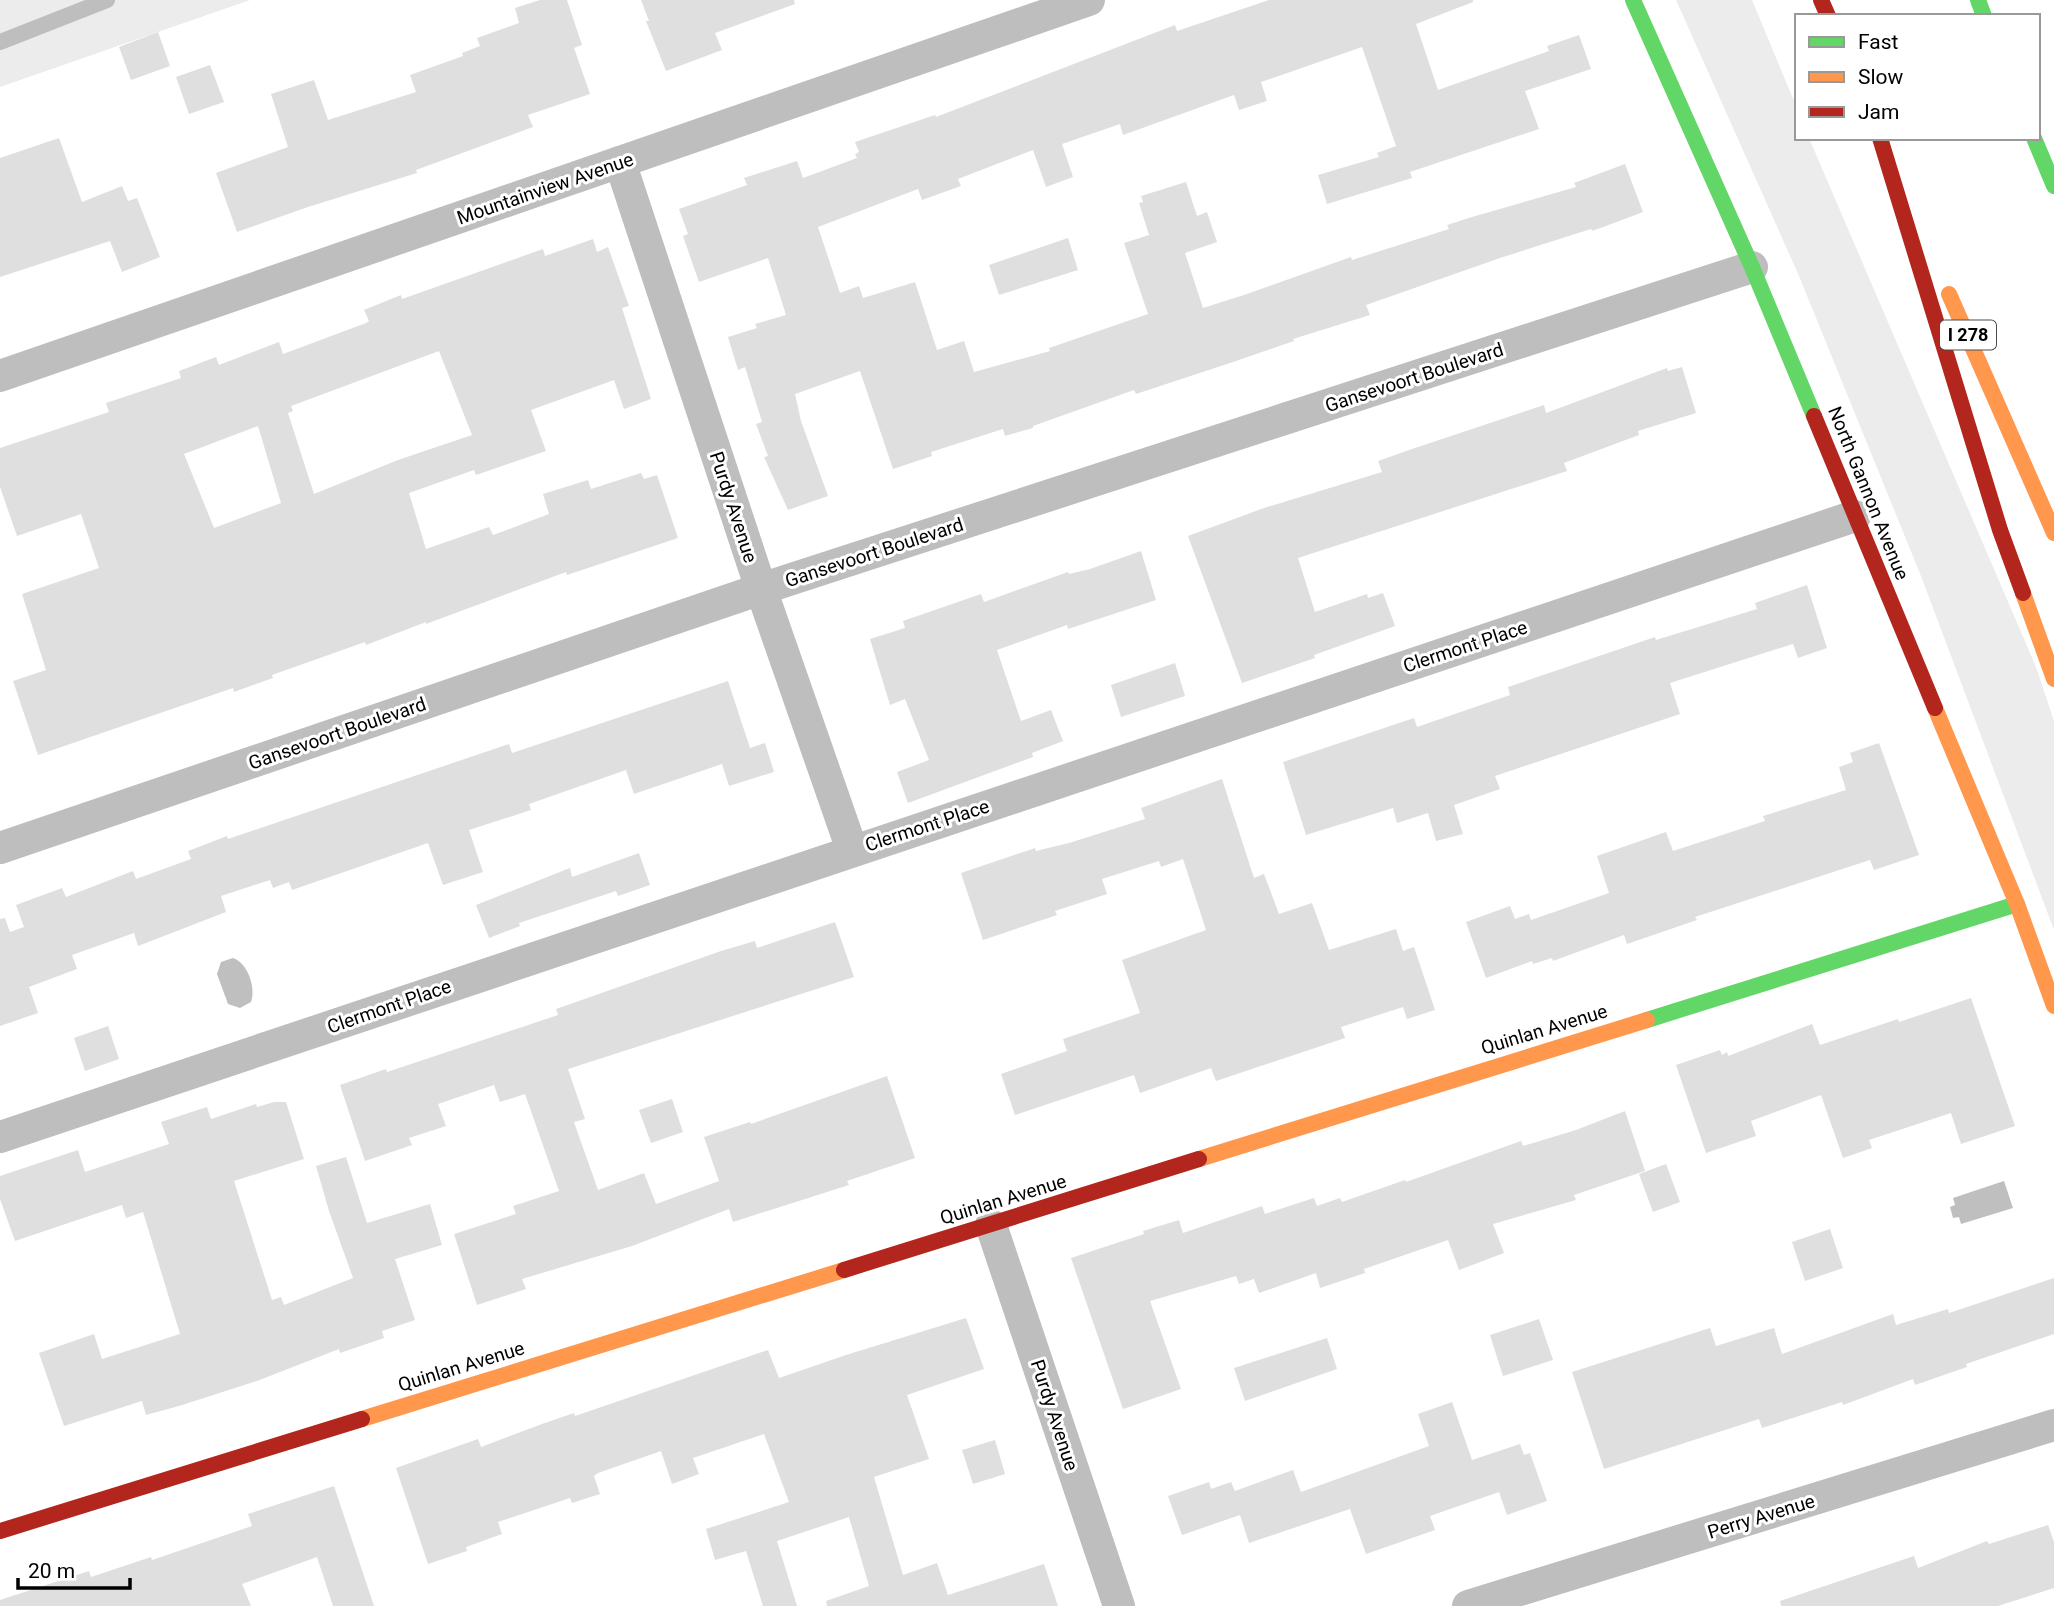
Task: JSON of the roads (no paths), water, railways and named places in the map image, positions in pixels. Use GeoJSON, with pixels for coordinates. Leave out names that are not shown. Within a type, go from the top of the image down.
{"type":"FeatureCollection","features":[{"type":"Feature","properties":{"kind":"main road","name":"North Gannon Avenue"},"geometry":{"type":"LineString","coordinates":[[1633,0],[1752,267],[2017,904],[2054,1006]]}},
{"type":"Feature","properties":{"kind":"main road","name":"I 278"},"geometry":{"type":"LineString","coordinates":[[1881,140],[2054,533]]}},
{"type":"Feature","properties":{"kind":"main road"},"geometry":{"type":"LineString","coordinates":[[1881,140],[2000,530],[2054,679]]}},
{"type":"Feature","properties":{"kind":"main road"},"geometry":{"type":"LineString","coordinates":[[2036,140],[2053,183]]}},
{"type":"Feature","properties":{"kind":"main road","name":"Quinlan Avenue"},"geometry":{"type":"LineString","coordinates":[[0,1531],[2017,904]]}},
{"type":"Feature","properties":{"kind":"street","name":"Mountainview Avenue"},"geometry":{"type":"LineString","coordinates":[[0,376],[1089,0]]}},
{"type":"Feature","properties":{"kind":"street","name":"Purdy Avenue"},"geometry":{"type":"LineString","coordinates":[[620,162],[761,589],[852,850]]}},
{"type":"Feature","properties":{"kind":"street","name":"Gansevoort Boulevard"},"geometry":{"type":"LineString","coordinates":[[0,848],[761,589],[1752,267]]}},
{"type":"Feature","properties":{"kind":"street","name":"Clermont Place"},"geometry":{"type":"LineString","coordinates":[[0,1137],[1855,516]]}},
{"type":"Feature","properties":{"kind":"street","name":"Purdy Avenue"},"geometry":{"type":"LineString","coordinates":[[991,1225],[1119,1606]]}},
{"type":"Feature","properties":{"kind":"street","name":"Perry Avenue"},"geometry":{"type":"LineString","coordinates":[[1468,1606],[2054,1425]]}},
{"type":"Feature","properties":{"kind":"lane"},"geometry":{"type":"LineString","coordinates":[[0,42],[107,0]]}}]}
